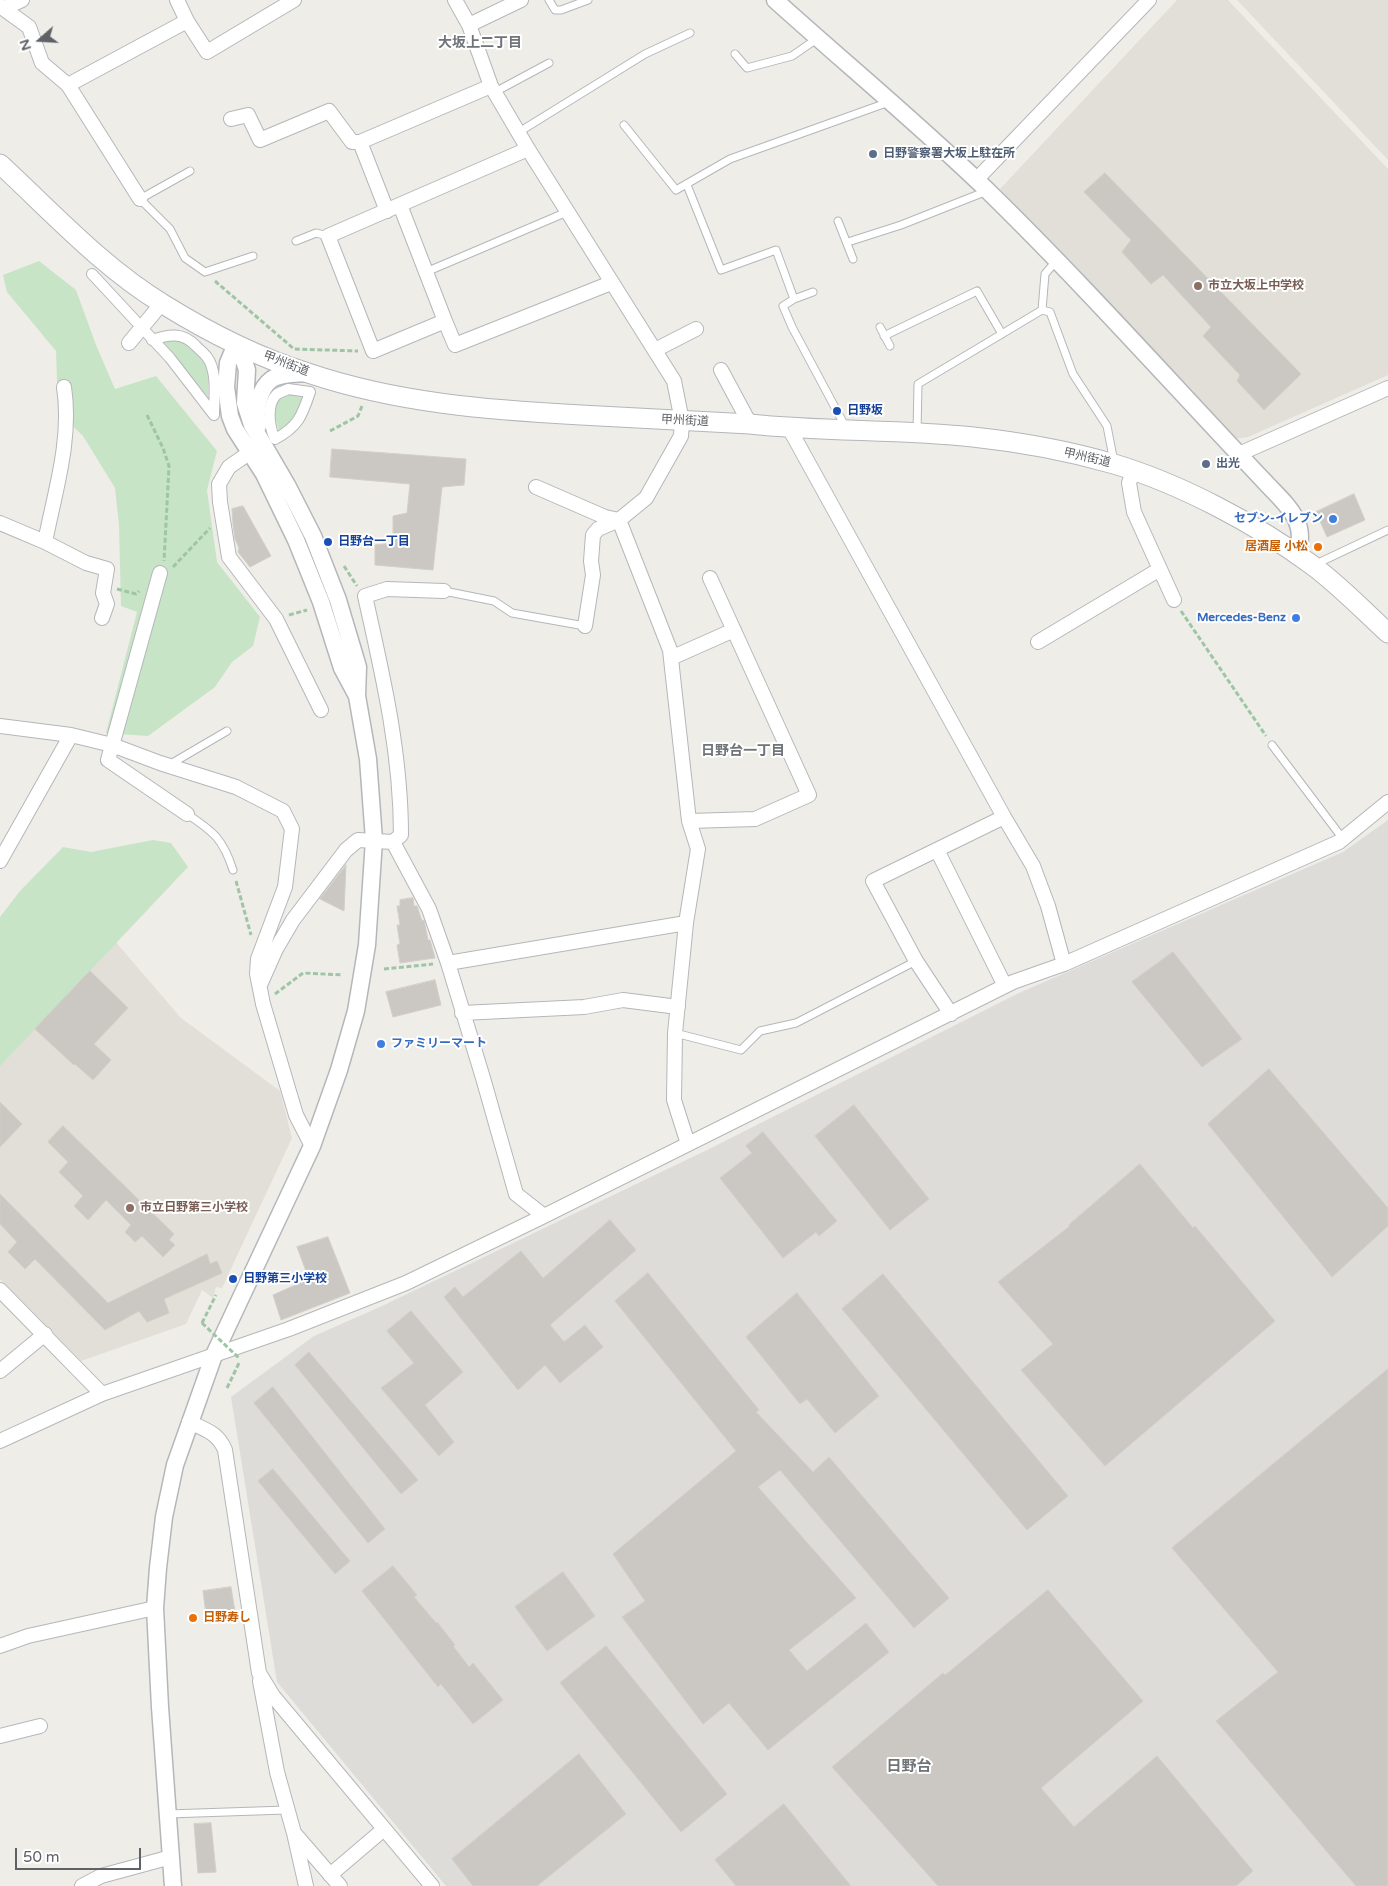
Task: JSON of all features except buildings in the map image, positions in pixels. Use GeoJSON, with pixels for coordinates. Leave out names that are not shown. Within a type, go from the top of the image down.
{"type":"FeatureCollection","features":[{"type":"Feature","properties":{"kind":"main road","name":"甲州街道"},"geometry":{"type":"LineString","coordinates":[[0,164],[77,236],[124,276],[162,303],[239,346],[307,373],[396,396],[470,408],[750,424],[789,428],[974,437],[1066,453],[1115,464],[1214,505],[1276,540],[1305,560],[1357,603],[1388,633]]}},
{"type":"Feature","properties":{"kind":"street"},"geometry":{"type":"LineString","coordinates":[[2,7],[22,0]]}},
{"type":"Feature","properties":{"kind":"street"},"geometry":{"type":"LineString","coordinates":[[177,0],[187,21],[208,52],[294,0]]}},
{"type":"Feature","properties":{"kind":"street"},"geometry":{"type":"LineString","coordinates":[[454,0],[469,25],[493,89],[567,212],[674,381],[682,421],[681,436],[646,498],[619,520],[598,529],[593,535],[591,561],[593,575],[585,626]]}},
{"type":"Feature","properties":{"kind":"street"},"geometry":{"type":"LineString","coordinates":[[469,25],[522,0]]}},
{"type":"Feature","properties":{"kind":"street"},"geometry":{"type":"LineString","coordinates":[[775,0],[891,101],[982,185],[1057,260],[1295,514],[1301,532],[1301,544],[1305,560]]}},
{"type":"Feature","properties":{"kind":"street"},"geometry":{"type":"LineString","coordinates":[[982,185],[1149,0]]}},
{"type":"Feature","properties":{"kind":"street"},"geometry":{"type":"LineString","coordinates":[[2,7],[29,27],[42,63],[68,86],[140,199]]}},
{"type":"Feature","properties":{"kind":"street"},"geometry":{"type":"LineString","coordinates":[[68,86],[187,21]]}},
{"type":"Feature","properties":{"kind":"street"},"geometry":{"type":"LineString","coordinates":[[231,119],[248,115],[260,140],[329,111],[352,142],[360,142],[493,89]]}},
{"type":"Feature","properties":{"kind":"street"},"geometry":{"type":"LineString","coordinates":[[360,142],[426,272],[455,344],[612,283]]}},
{"type":"Feature","properties":{"kind":"street"},"geometry":{"type":"LineString","coordinates":[[445,321],[373,351],[328,236],[528,149]]}},
{"type":"Feature","properties":{"kind":"street"},"geometry":{"type":"LineString","coordinates":[[92,274],[152,340],[170,358],[214,415],[212,370],[207,357],[190,340],[178,335],[164,336],[152,340]]}},
{"type":"Feature","properties":{"kind":"street"},"geometry":{"type":"LineString","coordinates":[[129,343],[162,303]]}},
{"type":"Feature","properties":{"kind":"street"},"geometry":{"type":"LineString","coordinates":[[654,350],[696,328]]}},
{"type":"Feature","properties":{"kind":"street"},"geometry":{"type":"LineString","coordinates":[[172,1886],[157,1665],[156,1608],[158,1568],[164,1517],[175,1465],[214,1355],[312,1146],[339,1070],[356,1011],[367,944],[374,840],[368,759],[357,696],[358,667],[338,600],[313,536],[287,485],[252,425],[245,403],[247,370],[239,346]]}},
{"type":"Feature","properties":{"kind":"street"},"geometry":{"type":"LineString","coordinates":[[721,370],[750,424]]}},
{"type":"Feature","properties":{"kind":"street"},"geometry":{"type":"LineString","coordinates":[[263,445],[257,424],[256,408],[262,393],[272,380],[287,374],[307,373]]}},
{"type":"Feature","properties":{"kind":"street"},"geometry":{"type":"LineString","coordinates":[[45,542],[66,436],[67,406],[64,387]]}},
{"type":"Feature","properties":{"kind":"street"},"geometry":{"type":"LineString","coordinates":[[1239,454],[1388,388]]}},
{"type":"Feature","properties":{"kind":"street"},"geometry":{"type":"LineString","coordinates":[[263,445],[272,434],[271,402],[278,393],[288,389],[310,392],[304,411],[289,432],[263,445],[229,467],[219,484],[229,556],[276,619],[321,710]]}},
{"type":"Feature","properties":{"kind":"street"},"geometry":{"type":"LineString","coordinates":[[789,428],[1033,866],[1048,906],[1064,964]]}},
{"type":"Feature","properties":{"kind":"street"},"geometry":{"type":"LineString","coordinates":[[1133,471],[1129,483],[1134,512],[1174,600]]}},
{"type":"Feature","properties":{"kind":"street"},"geometry":{"type":"LineString","coordinates":[[536,487],[606,517],[619,520]]}},
{"type":"Feature","properties":{"kind":"street"},"geometry":{"type":"LineString","coordinates":[[619,520],[670,650],[689,821],[698,849],[686,922],[675,1033],[674,1100],[688,1144]]}},
{"type":"Feature","properties":{"kind":"street"},"geometry":{"type":"LineString","coordinates":[[0,523],[45,542],[86,563],[107,569],[103,593],[107,604],[102,618]]}},
{"type":"Feature","properties":{"kind":"street"},"geometry":{"type":"LineString","coordinates":[[1038,642],[1160,569]]}},
{"type":"Feature","properties":{"kind":"street"},"geometry":{"type":"LineString","coordinates":[[160,573],[108,760],[187,814]]}},
{"type":"Feature","properties":{"kind":"street"},"geometry":{"type":"LineString","coordinates":[[689,821],[755,819],[809,795],[710,578]]}},
{"type":"Feature","properties":{"kind":"street"},"geometry":{"type":"LineString","coordinates":[[259,988],[276,949],[293,920],[346,850],[358,840],[392,842],[401,835],[396,754],[384,678],[365,596],[387,589],[444,591]]}},
{"type":"Feature","properties":{"kind":"street"},"geometry":{"type":"LineString","coordinates":[[671,658],[734,630]]}},
{"type":"Feature","properties":{"kind":"street"},"geometry":{"type":"LineString","coordinates":[[0,726],[70,735],[112,745],[169,766],[236,786],[283,811],[292,829],[285,887],[258,960],[259,988],[296,1115],[312,1146]]}},
{"type":"Feature","properties":{"kind":"street"},"geometry":{"type":"LineString","coordinates":[[0,861],[70,735]]}},
{"type":"Feature","properties":{"kind":"street"},"geometry":{"type":"LineString","coordinates":[[0,1441],[102,1394],[289,1329],[406,1282],[544,1216],[1006,986],[1064,964],[1339,842],[1388,802]]}},
{"type":"Feature","properties":{"kind":"street"},"geometry":{"type":"LineString","coordinates":[[951,1014],[916,961],[873,881],[1004,817]]}},
{"type":"Feature","properties":{"kind":"street"},"geometry":{"type":"LineString","coordinates":[[392,842],[429,910],[448,963],[516,1194],[544,1216]]}},
{"type":"Feature","properties":{"kind":"street"},"geometry":{"type":"LineString","coordinates":[[937,850],[1006,986]]}},
{"type":"Feature","properties":{"kind":"street"},"geometry":{"type":"LineString","coordinates":[[448,963],[686,922]]}},
{"type":"Feature","properties":{"kind":"street"},"geometry":{"type":"LineString","coordinates":[[462,1013],[584,1007],[623,1000],[678,1007]]}},
{"type":"Feature","properties":{"kind":"street"},"geometry":{"type":"LineString","coordinates":[[0,1290],[102,1394]]}},
{"type":"Feature","properties":{"kind":"street"},"geometry":{"type":"LineString","coordinates":[[0,1371],[45,1334]]}},
{"type":"Feature","properties":{"kind":"street"},"geometry":{"type":"LineString","coordinates":[[189,1422],[212,1433],[221,1440],[225,1450],[259,1673],[277,1772],[306,1886]]}},
{"type":"Feature","properties":{"kind":"street"},"geometry":{"type":"LineString","coordinates":[[0,1646],[28,1636],[156,1608]]}},
{"type":"Feature","properties":{"kind":"street"},"geometry":{"type":"LineString","coordinates":[[259,1673],[273,1696],[432,1886]]}},
{"type":"Feature","properties":{"kind":"street"},"geometry":{"type":"LineString","coordinates":[[0,1736],[40,1726]]}},
{"type":"Feature","properties":{"kind":"street"},"geometry":{"type":"LineString","coordinates":[[330,1874],[384,1829]]}},
{"type":"Feature","properties":{"kind":"street"},"geometry":{"type":"LineString","coordinates":[[294,1833],[340,1886]]}},
{"type":"Feature","properties":{"kind":"street"},"geometry":{"type":"LineString","coordinates":[[82,1886],[101,1876],[170,1857]]}},
{"type":"Feature","properties":{"kind":"lane"},"geometry":{"type":"LineString","coordinates":[[549,0],[555,10],[562,10],[588,0]]}},
{"type":"Feature","properties":{"kind":"lane"},"geometry":{"type":"LineString","coordinates":[[518,132],[645,54],[690,33]]}},
{"type":"Feature","properties":{"kind":"lane"},"geometry":{"type":"LineString","coordinates":[[735,54],[747,68],[792,56],[818,38]]}},
{"type":"Feature","properties":{"kind":"lane"},"geometry":{"type":"LineString","coordinates":[[493,89],[549,63]]}},
{"type":"Feature","properties":{"kind":"lane"},"geometry":{"type":"LineString","coordinates":[[624,126],[676,190],[730,159],[891,101]]}},
{"type":"Feature","properties":{"kind":"lane"},"geometry":{"type":"LineString","coordinates":[[190,171],[140,199],[170,229],[185,258],[205,272],[253,256]]}},
{"type":"Feature","properties":{"kind":"lane"},"geometry":{"type":"LineString","coordinates":[[687,185],[720,270],[776,250],[794,300]]}},
{"type":"Feature","properties":{"kind":"lane"},"geometry":{"type":"LineString","coordinates":[[848,242],[901,225],[982,185]]}},
{"type":"Feature","properties":{"kind":"lane"},"geometry":{"type":"LineString","coordinates":[[426,272],[567,212]]}},
{"type":"Feature","properties":{"kind":"lane"},"geometry":{"type":"LineString","coordinates":[[838,221],[853,258]]}},
{"type":"Feature","properties":{"kind":"lane"},"geometry":{"type":"LineString","coordinates":[[296,241],[316,233],[328,236]]}},
{"type":"Feature","properties":{"kind":"lane"},"geometry":{"type":"LineString","coordinates":[[1042,310],[1045,274],[1057,260]]}},
{"type":"Feature","properties":{"kind":"lane"},"geometry":{"type":"LineString","coordinates":[[884,336],[978,291],[1002,334]]}},
{"type":"Feature","properties":{"kind":"lane"},"geometry":{"type":"LineString","coordinates":[[813,292],[783,306],[792,327],[847,430]]}},
{"type":"Feature","properties":{"kind":"lane"},"geometry":{"type":"LineString","coordinates":[[917,433],[918,384],[1042,310],[1050,312],[1073,374],[1107,426],[1115,464]]}},
{"type":"Feature","properties":{"kind":"lane"},"geometry":{"type":"LineString","coordinates":[[880,327],[890,346]]}},
{"type":"Feature","properties":{"kind":"lane"},"geometry":{"type":"LineString","coordinates":[[1305,560],[1388,530]]}},
{"type":"Feature","properties":{"kind":"lane"},"geometry":{"type":"LineString","coordinates":[[444,591],[494,601],[512,613],[585,626]]}},
{"type":"Feature","properties":{"kind":"lane"},"geometry":{"type":"LineString","coordinates":[[169,766],[227,731]]}},
{"type":"Feature","properties":{"kind":"lane"},"geometry":{"type":"LineString","coordinates":[[1272,745],[1343,839]]}},
{"type":"Feature","properties":{"kind":"lane"},"geometry":{"type":"LineString","coordinates":[[187,814],[212,831],[226,849],[233,870]]}},
{"type":"Feature","properties":{"kind":"lane"},"geometry":{"type":"LineString","coordinates":[[675,1033],[741,1050],[760,1031],[796,1023],[916,961]]}},
{"type":"Feature","properties":{"kind":"lane"},"geometry":{"type":"LineString","coordinates":[[167,1814],[286,1810]]}},
{"type":"Feature","properties":{"kind":"path"},"geometry":{"type":"LineString","coordinates":[[205,272],[294,349],[373,351]]}},
{"type":"Feature","properties":{"kind":"path"},"geometry":{"type":"LineString","coordinates":[[330,432],[358,416],[362,406]]}},
{"type":"Feature","properties":{"kind":"path"},"geometry":{"type":"LineString","coordinates":[[148,415],[169,466],[164,561],[160,573]]}},
{"type":"Feature","properties":{"kind":"path"},"geometry":{"type":"LineString","coordinates":[[104,586],[136,594],[160,573],[173,568],[222,515]]}},
{"type":"Feature","properties":{"kind":"path"},"geometry":{"type":"LineString","coordinates":[[340,560],[365,596]]}},
{"type":"Feature","properties":{"kind":"path"},"geometry":{"type":"LineString","coordinates":[[1174,600],[1272,745]]}},
{"type":"Feature","properties":{"kind":"path"},"geometry":{"type":"LineString","coordinates":[[276,619],[312,609]]}},
{"type":"Feature","properties":{"kind":"path"},"geometry":{"type":"LineString","coordinates":[[233,870],[258,960]]}},
{"type":"Feature","properties":{"kind":"path"},"geometry":{"type":"LineString","coordinates":[[384,969],[448,963]]}},
{"type":"Feature","properties":{"kind":"path"},"geometry":{"type":"LineString","coordinates":[[263,1004],[303,973],[343,975]]}},
{"type":"Feature","properties":{"kind":"path"},"geometry":{"type":"LineString","coordinates":[[216,1295],[202,1323],[240,1359],[227,1388]]}},
{"type":"Feature","properties":{"kind":"shaded area"},"geometry":{"type":"Polygon","coordinates":[[[1177,0],[1228,0],[1388,169],[1388,375],[1248,437],[1234,439],[1000,189],[1177,0]]]}},
{"type":"Feature","properties":{"kind":"shaded area"},"geometry":{"type":"Polygon","coordinates":[[[1237,0],[1388,0],[1388,160],[1237,0]]]}},
{"type":"Feature","properties":{"kind":"shaded area"},"geometry":{"type":"Polygon","coordinates":[[[1388,820],[1388,1886],[446,1886],[277,1682],[231,1397],[314,1336],[382,1306],[707,1150],[1019,993],[1343,852],[1388,820]]]}},
{"type":"Feature","properties":{"kind":"shaded area","name":"市立日野第三小学校"},"geometry":{"type":"Polygon","coordinates":[[[114,940],[181,1018],[280,1091],[292,1138],[222,1288],[216,1287],[213,1298],[202,1290],[186,1324],[81,1361],[0,1279],[0,1053],[114,940]]]}},
{"type":"Feature","properties":{"kind":"green space"},"geometry":{"type":"Polygon","coordinates":[[[39,261],[76,290],[96,345],[115,389],[156,376],[217,451],[207,490],[217,562],[260,617],[253,646],[232,662],[215,687],[148,736],[106,733],[137,612],[121,606],[119,525],[115,488],[83,436],[58,412],[56,351],[7,292],[3,275],[39,261]]]}},
{"type":"Feature","properties":{"kind":"green space"},"geometry":{"type":"Polygon","coordinates":[[[176,340],[191,347],[205,364],[208,372],[208,397],[161,342],[176,340]]]}},
{"type":"Feature","properties":{"kind":"green space"},"geometry":{"type":"Polygon","coordinates":[[[289,393],[302,396],[294,416],[279,431],[275,414],[276,404],[289,393]]]}},
{"type":"Feature","properties":{"kind":"green space"},"geometry":{"type":"Polygon","coordinates":[[[153,840],[171,843],[188,867],[0,1066],[0,917],[20,891],[63,847],[91,852],[153,840]]]}},
{"type":"Feature","properties":{"kind":"place","name":"日野警察署大坂上駐在所"},"geometry":{"type":"Point","coordinates":[873,154]}},
{"type":"Feature","properties":{"kind":"place","name":"市立大坂上中学校"},"geometry":{"type":"Point","coordinates":[1198,286]}},
{"type":"Feature","properties":{"kind":"place","name":"日野坂"},"geometry":{"type":"Point","coordinates":[837,411]}},
{"type":"Feature","properties":{"kind":"place","name":"出光"},"geometry":{"type":"Point","coordinates":[1206,464]}},
{"type":"Feature","properties":{"kind":"place","name":"セブン-イレブン"},"geometry":{"type":"Point","coordinates":[1333,519]}},
{"type":"Feature","properties":{"kind":"place","name":"日野台一丁目"},"geometry":{"type":"Point","coordinates":[328,542]}},
{"type":"Feature","properties":{"kind":"place","name":"居酒屋 小松"},"geometry":{"type":"Point","coordinates":[1318,547]}},
{"type":"Feature","properties":{"kind":"place","name":"Mercedes-Benz"},"geometry":{"type":"Point","coordinates":[1296,618]}},
{"type":"Feature","properties":{"kind":"place","name":"ファミリーマート"},"geometry":{"type":"Point","coordinates":[381,1044]}},
{"type":"Feature","properties":{"kind":"place","name":"市立日野第三小学校"},"geometry":{"type":"Point","coordinates":[130,1208]}},
{"type":"Feature","properties":{"kind":"place","name":"日野第三小学校"},"geometry":{"type":"Point","coordinates":[233,1279]}},
{"type":"Feature","properties":{"kind":"place","name":"日野寿し"},"geometry":{"type":"Point","coordinates":[193,1618]}},
{"type":"Feature","properties":{"kind":"district","name":"大坂上二丁目"},"geometry":{"type":"Point","coordinates":[480,43]}},
{"type":"Feature","properties":{"kind":"district","name":"日野台一丁目"},"geometry":{"type":"Point","coordinates":[743,751]}},
{"type":"Feature","properties":{"kind":"district","name":"日野台"},"geometry":{"type":"Point","coordinates":[909,1767]}}]}
